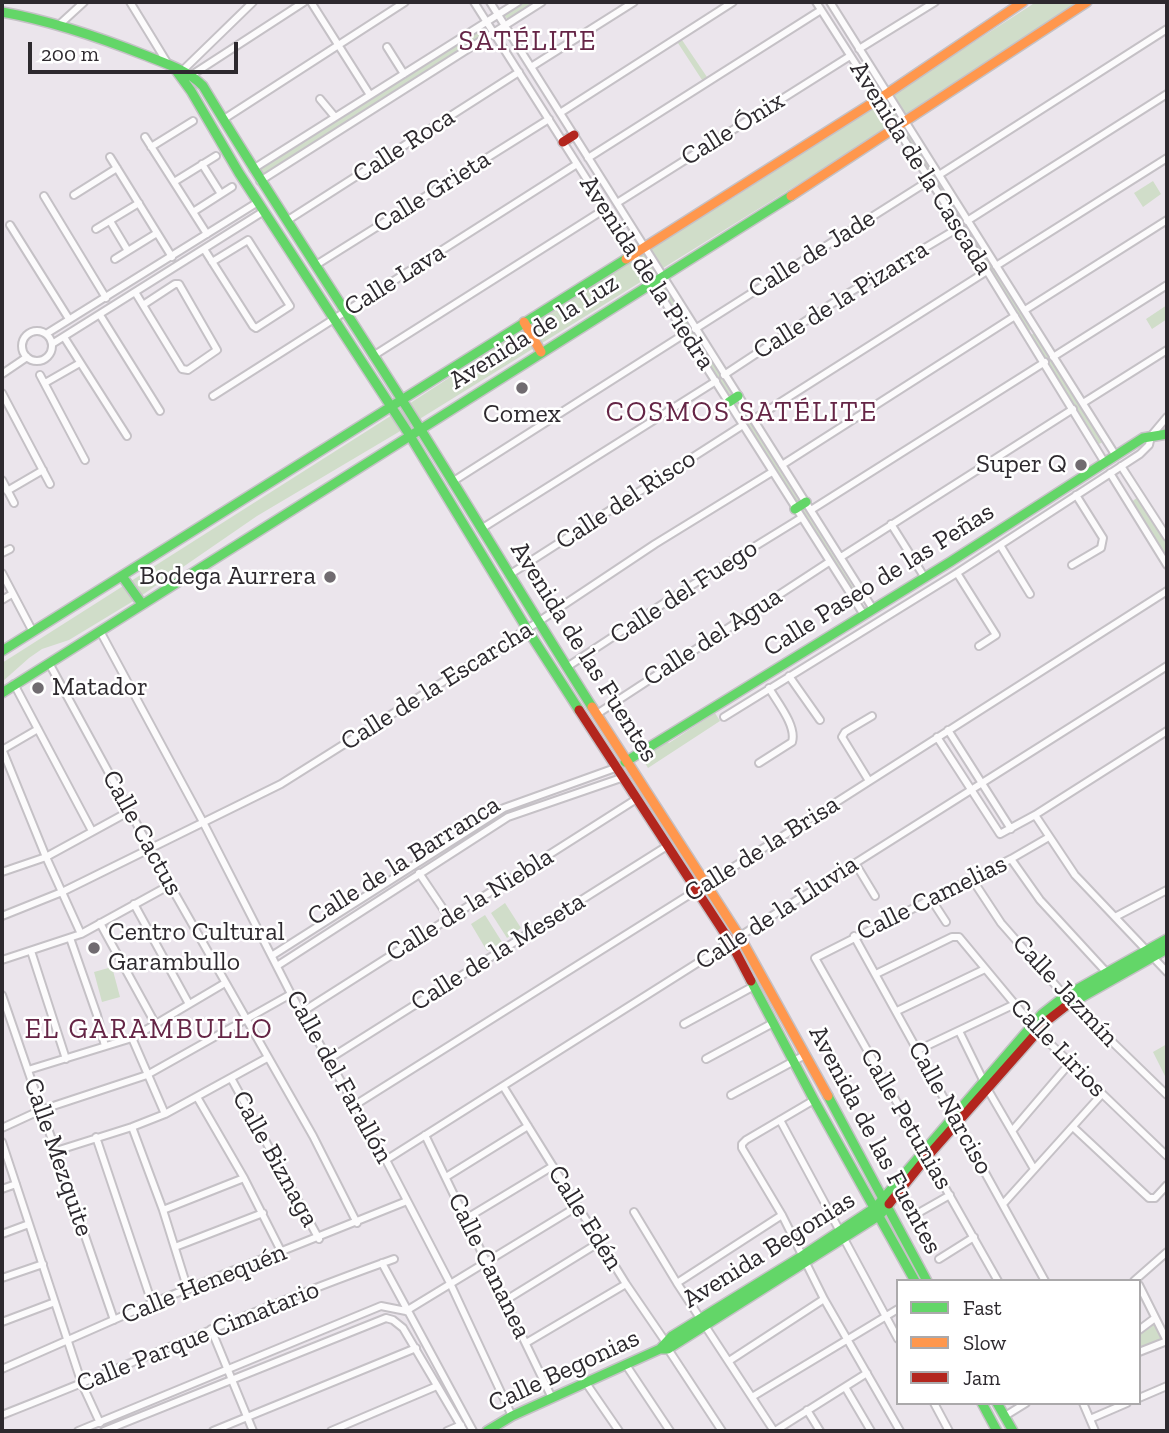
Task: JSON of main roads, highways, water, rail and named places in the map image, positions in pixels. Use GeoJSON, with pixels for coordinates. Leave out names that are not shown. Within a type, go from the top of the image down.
{"type":"FeatureCollection","features":[{"type":"Feature","properties":{"kind":"main road","name":"Avenida de la Luz"},"geometry":{"type":"LineString","coordinates":[[2,651],[644,246],[879,101],[891,99],[1023,2]]}},
{"type":"Feature","properties":{"kind":"main road","name":"Avenida de la Luz"},"geometry":{"type":"LineString","coordinates":[[2,693],[751,222],[1087,2]]}},
{"type":"Feature","properties":{"kind":"main road","name":"Avenida de las Fuentes"},"geometry":{"type":"LineString","coordinates":[[2,12],[93,34],[180,72],[203,86],[260,181],[288,220],[420,428],[538,622],[740,937],[926,1279]]}},
{"type":"Feature","properties":{"kind":"main road","name":"Avenida de las Fuentes"},"geometry":{"type":"LineString","coordinates":[[180,72],[258,202],[410,435],[527,628],[731,943],[814,1100],[914,1279]]}},
{"type":"Feature","properties":{"kind":"main road"},"geometry":{"type":"LineString","coordinates":[[563,142],[574,135]]}},
{"type":"Feature","properties":{"kind":"main road"},"geometry":{"type":"LineString","coordinates":[[524,322],[541,352]]}},
{"type":"Feature","properties":{"kind":"main road"},"geometry":{"type":"LineString","coordinates":[[729,402],[738,396]]}},
{"type":"Feature","properties":{"kind":"main road","name":"Calle Paseo de las Peñas"},"geometry":{"type":"LineString","coordinates":[[628,760],[925,578],[1143,438],[1167,435]]}},
{"type":"Feature","properties":{"kind":"main road"},"geometry":{"type":"LineString","coordinates":[[425,460],[434,457],[444,467]]}},
{"type":"Feature","properties":{"kind":"main road"},"geometry":{"type":"LineString","coordinates":[[798,514],[808,506]]}},
{"type":"Feature","properties":{"kind":"main road"},"geometry":{"type":"LineString","coordinates":[[122,576],[142,604]]}},
{"type":"Feature","properties":{"kind":"main road","name":"Calle de la Barranca"},"geometry":{"type":"LineString","coordinates":[[618,767],[628,760]]}},
{"type":"Feature","properties":{"kind":"main road","name":"Calle de la Barranca"},"geometry":{"type":"LineString","coordinates":[[624,777],[635,771]]}},
{"type":"Feature","properties":{"kind":"main road","name":"Avenida Begonias"},"geometry":{"type":"LineString","coordinates":[[664,1346],[878,1211],[925,1153],[1035,1029],[1052,1005],[1069,1000],[1150,954],[1167,939]]}},
{"type":"Feature","properties":{"kind":"main road","name":"Avenida Begonias"},"geometry":{"type":"LineString","coordinates":[[1150,954],[1167,949]]}},
{"type":"Feature","properties":{"kind":"main road","name":"Calle Begonias"},"geometry":{"type":"LineString","coordinates":[[487,1431],[512,1416],[664,1346]]}},
{"type":"Feature","properties":{"kind":"main road"},"geometry":{"type":"LineString","coordinates":[[983,1405],[997,1431]]}},
{"type":"Feature","properties":{"kind":"main road"},"geometry":{"type":"LineString","coordinates":[[998,1405],[1013,1431]]}},
{"type":"Feature","properties":{"kind":"place","name":"Comex"},"geometry":{"type":"Point","coordinates":[522,388]}},
{"type":"Feature","properties":{"kind":"place","name":"Super Q"},"geometry":{"type":"Point","coordinates":[1081,465]}},
{"type":"Feature","properties":{"kind":"place","name":"Bodega Aurrera"},"geometry":{"type":"Point","coordinates":[330,577]}},
{"type":"Feature","properties":{"kind":"place","name":"Matador"},"geometry":{"type":"Point","coordinates":[38,688]}},
{"type":"Feature","properties":{"kind":"place","name":"Centro Cultural Garambullo"},"geometry":{"type":"Point","coordinates":[94,948]}},
{"type":"Feature","properties":{"kind":"district","name":"SATÉLITE"},"geometry":{"type":"Point","coordinates":[528,42]}},
{"type":"Feature","properties":{"kind":"district","name":"COSMOS SATÉLITE"},"geometry":{"type":"Point","coordinates":[742,413]}},
{"type":"Feature","properties":{"kind":"district","name":"EL GARAMBULLO"},"geometry":{"type":"Point","coordinates":[149,1030]}}]}
